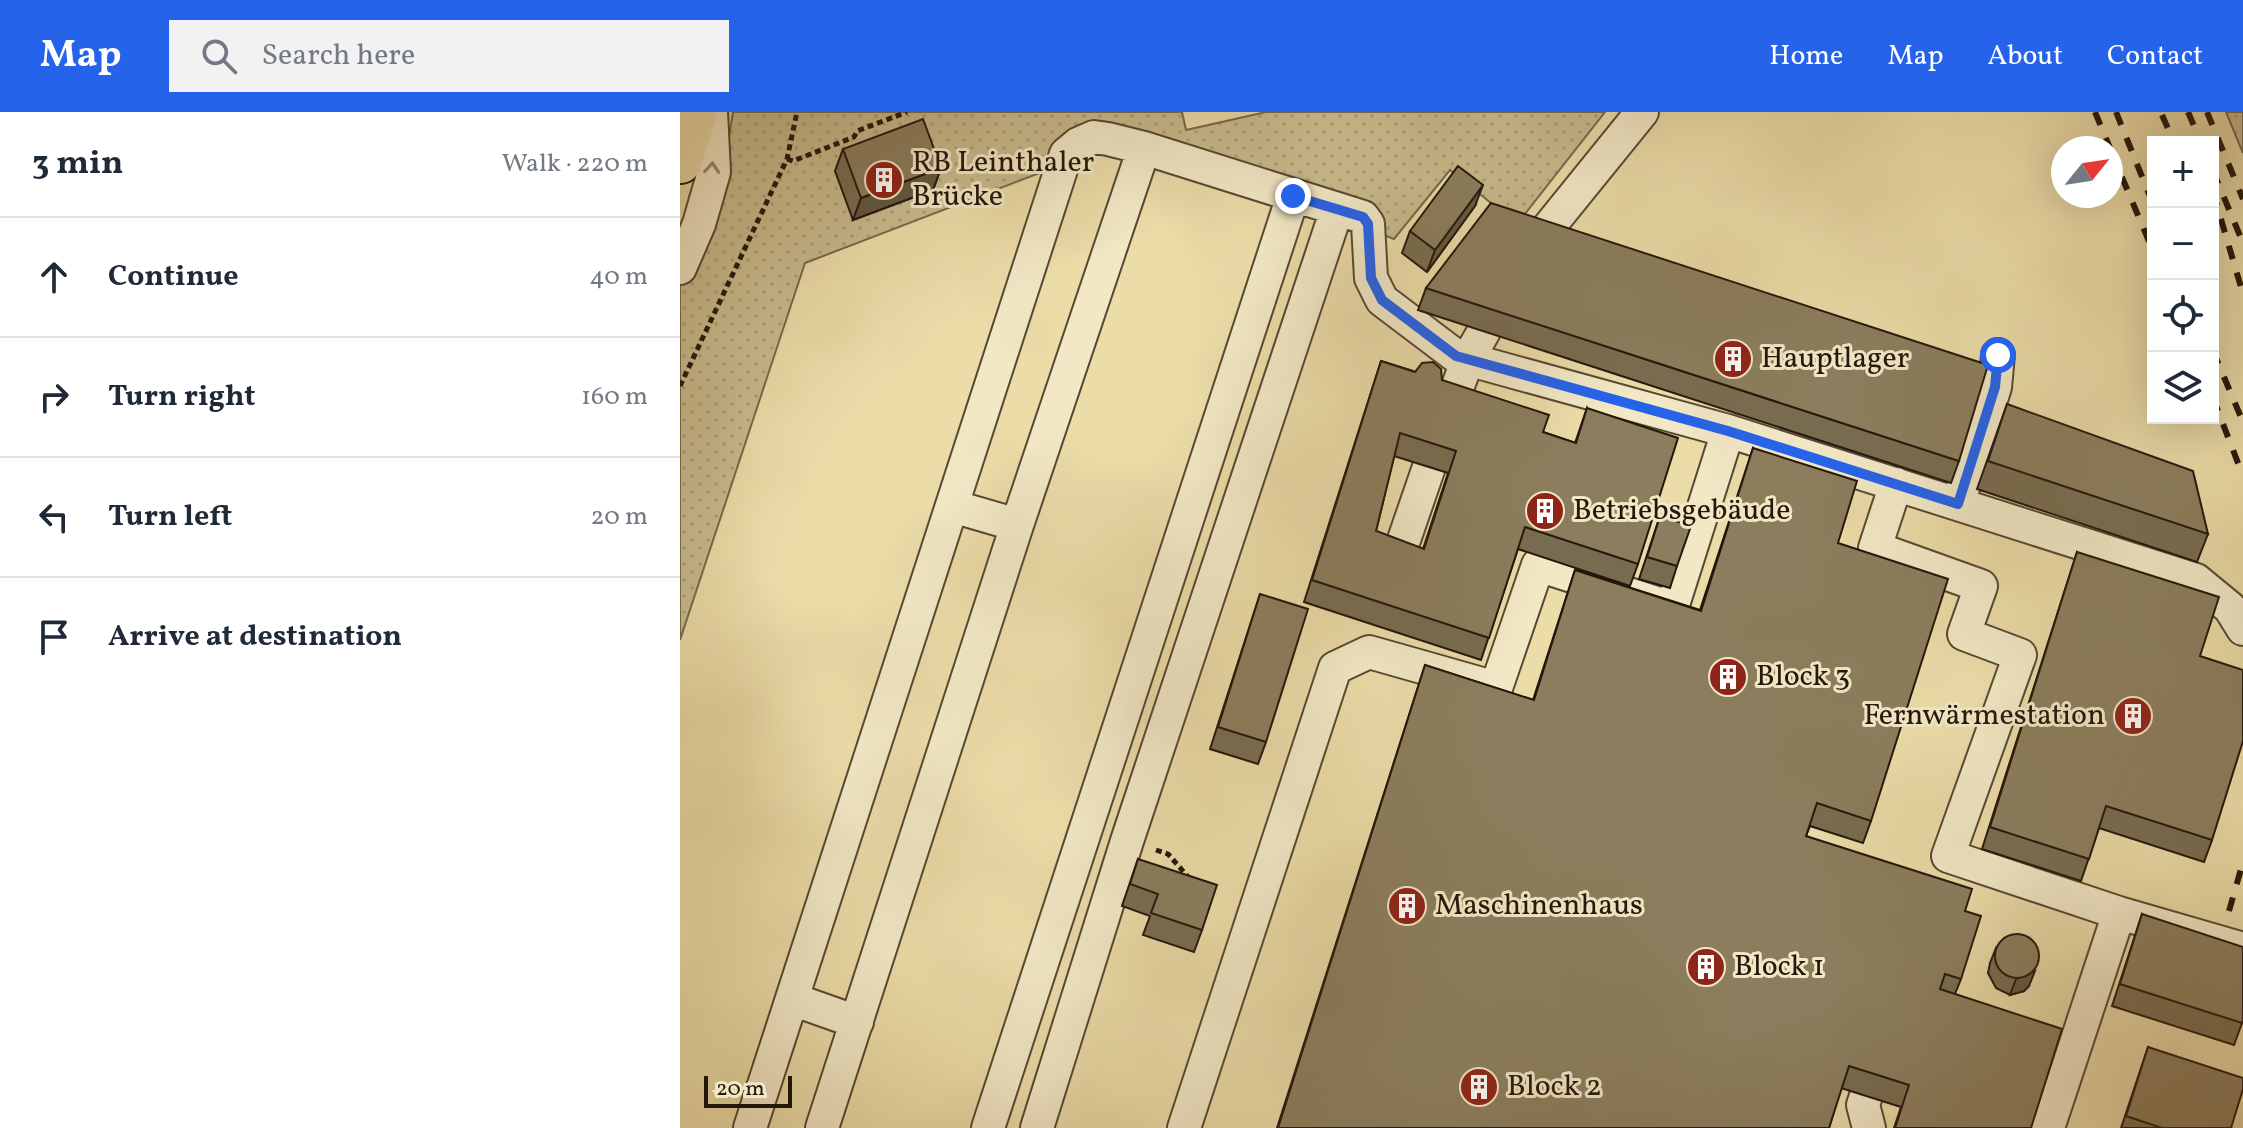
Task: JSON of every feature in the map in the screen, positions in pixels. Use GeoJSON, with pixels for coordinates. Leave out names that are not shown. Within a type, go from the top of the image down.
{"type":"FeatureCollection","features":[{"type":"Feature","properties":{"kind":"highway"},"geometry":{"type":"LineString","coordinates":[[680,161],[695,112]]}},
{"type":"Feature","properties":{"kind":"lane"},"geometry":{"type":"LineString","coordinates":[[680,268],[699,224],[714,172],[711,112]]}},
{"type":"Feature","properties":{"kind":"lane"},"geometry":{"type":"LineString","coordinates":[[1539,242],[1642,112]]}},
{"type":"Feature","properties":{"kind":"lane"},"geometry":{"type":"LineString","coordinates":[[750,1128],[1066,154],[1094,137],[1144,148],[1363,217],[1368,224],[1371,278],[1382,300],[1456,356],[1728,431],[2196,580],[2230,608],[2243,629]]}},
{"type":"Feature","properties":{"kind":"lane"},"geometry":{"type":"LineString","coordinates":[[822,1128],[1017,525],[1144,148]]}},
{"type":"Feature","properties":{"kind":"lane"},"geometry":{"type":"LineString","coordinates":[[988,1128],[1293,196]]}},
{"type":"Feature","properties":{"kind":"lane"},"geometry":{"type":"LineString","coordinates":[[1037,1128],[1127,841],[1337,209]]}},
{"type":"Feature","properties":{"kind":"lane"},"geometry":{"type":"LineString","coordinates":[[1450,407],[1468,359],[1484,331]]}},
{"type":"Feature","properties":{"kind":"lane"},"geometry":{"type":"LineString","coordinates":[[1958,504],[1995,387],[1998,355]]}},
{"type":"Feature","properties":{"kind":"lane"},"geometry":{"type":"LineString","coordinates":[[1184,1128],[1335,668],[1373,639],[1496,688],[1538,565],[1672,608],[1728,431]]}},
{"type":"Feature","properties":{"kind":"lane"},"geometry":{"type":"LineString","coordinates":[[1396,563],[1429,467]]}},
{"type":"Feature","properties":{"kind":"lane"},"geometry":{"type":"LineString","coordinates":[[1896,484],[1875,548],[1981,586],[1964,634],[2020,655],[1943,871],[2119,913],[2243,949]]}},
{"type":"Feature","properties":{"kind":"lane"},"geometry":{"type":"LineString","coordinates":[[952,506],[1017,525]]}},
{"type":"Feature","properties":{"kind":"lane"},"geometry":{"type":"LineString","coordinates":[[2048,1128],[2119,913]]}},
{"type":"Feature","properties":{"kind":"lane"},"geometry":{"type":"LineString","coordinates":[[792,999],[857,1022]]}},
{"type":"Feature","properties":{"kind":"lane"},"geometry":{"type":"LineString","coordinates":[[1866,1096],[1863,1105],[1869,1128]]}},
{"type":"Feature","properties":{"kind":"path"},"geometry":{"type":"LineString","coordinates":[[680,386],[787,159],[797,112]]}},
{"type":"Feature","properties":{"kind":"path"},"geometry":{"type":"LineString","coordinates":[[787,159],[793,161],[907,112]]}},
{"type":"Feature","properties":{"kind":"shaded area"},"geometry":{"type":"Polygon","coordinates":[[[733,112],[1182,112],[1186,130],[1266,112],[1605,112],[1517,224],[1450,170],[1394,239],[1103,126],[1050,169],[805,263],[680,640],[680,277],[723,173],[733,112]]]}},
{"type":"Feature","properties":{"kind":"shaded area"},"geometry":{"type":"Polygon","coordinates":[[[2226,112],[2243,112],[2243,153],[2226,112]]]}},
{"type":"Feature","properties":{"kind":"building"},"geometry":{"type":"Polygon","coordinates":[[[923,119],[941,168],[861,198],[843,149],[923,119]]]}},
{"type":"Feature","properties":{"kind":"building"},"geometry":{"type":"Polygon","coordinates":[[[1458,166],[1483,185],[1435,250],[1410,231],[1458,166]]]}},
{"type":"Feature","properties":{"kind":"building","name":"Hauptlager"},"geometry":{"type":"Polygon","coordinates":[[[1491,203],[1988,365],[1959,461],[1426,288],[1491,203]]]}},
{"type":"Feature","properties":{"kind":"building","name":"Betriebsgebäude"},"geometry":{"type":"Polygon","coordinates":[[[1381,361],[1415,372],[1422,363],[1433,362],[1441,369],[1442,380],[1549,415],[1543,432],[1576,443],[1587,408],[1678,438],[1638,564],[1525,527],[1489,638],[1312,580],[1381,361]],[[1400,433],[1376,531],[1424,549],[1456,451],[1400,433]]]}},
{"type":"Feature","properties":{"kind":"building"},"geometry":{"type":"Polygon","coordinates":[[[2007,404],[2193,471],[2208,534],[1988,461],[2007,404]]]}},
{"type":"Feature","properties":{"kind":"building"},"geometry":{"type":"Polygon","coordinates":[[[1753,448],[1857,481],[1838,543],[1948,579],[1871,821],[1817,803],[1806,836],[1972,889],[1965,911],[1981,916],[1961,979],[1945,974],[1940,989],[2062,1029],[2031,1128],[1895,1128],[1909,1085],[1849,1066],[1829,1128],[1278,1128],[1425,665],[1534,700],[1575,570],[1701,611],[1753,448]]]}},
{"type":"Feature","properties":{"kind":"building"},"geometry":{"type":"Polygon","coordinates":[[[1660,516],[1691,526],[1677,566],[1647,557],[1660,516]]]}},
{"type":"Feature","properties":{"kind":"building","name":"Fernwärmestation"},"geometry":{"type":"Polygon","coordinates":[[[2077,552],[2219,597],[2200,656],[2243,670],[2243,741],[2212,840],[2106,806],[2089,859],[1990,827],[2077,552]]]}},
{"type":"Feature","properties":{"kind":"building"},"geometry":{"type":"Polygon","coordinates":[[[1260,594],[1308,609],[1266,742],[1218,727],[1260,594]]]}},
{"type":"Feature","properties":{"kind":"building"},"geometry":{"type":"Polygon","coordinates":[[[1138,859],[1217,885],[1202,930],[1151,913],[1158,894],[1130,884],[1138,859]]]}},
{"type":"Feature","properties":{"kind":"building"},"geometry":{"type":"Polygon","coordinates":[[[2142,914],[2243,947],[2242,1023],[2120,984],[2142,914]]]}},
{"type":"Feature","properties":{"kind":"building"},"geometry":{"type":"Polygon","coordinates":[[[2017,934],[2033,940],[2039,956],[2033,972],[2017,978],[2001,972],[1995,956],[2001,940],[2017,934]]]}},
{"type":"Feature","properties":{"kind":"building"},"geometry":{"type":"Polygon","coordinates":[[[2148,1047],[2243,1078],[2243,1089],[2231,1128],[2162,1128],[2126,1116],[2148,1047]]]}},
{"type":"Feature","properties":{"kind":"railway"},"geometry":{"type":"LineString","coordinates":[[2095,112],[2105,136]]}},
{"type":"Feature","properties":{"kind":"railway"},"geometry":{"type":"LineString","coordinates":[[2116,112],[2147,189]]}},
{"type":"Feature","properties":{"kind":"railway"},"geometry":{"type":"LineString","coordinates":[[2188,112],[2198,136]]}},
{"type":"Feature","properties":{"kind":"railway"},"geometry":{"type":"LineString","coordinates":[[2207,112],[2243,199]]}},
{"type":"Feature","properties":{"kind":"railway"},"geometry":{"type":"LineString","coordinates":[[2162,115],[2171,136]]}},
{"type":"Feature","properties":{"kind":"railway"},"geometry":{"type":"LineString","coordinates":[[2123,180],[2147,237]]}},
{"type":"Feature","properties":{"kind":"railway"},"geometry":{"type":"LineString","coordinates":[[2219,185],[2243,243]]}},
{"type":"Feature","properties":{"kind":"railway"},"geometry":{"type":"LineString","coordinates":[[2218,208],[2243,294]]}},
{"type":"Feature","properties":{"kind":"railway"},"geometry":{"type":"LineString","coordinates":[[2213,352],[2243,422]]}},
{"type":"Feature","properties":{"kind":"railway"},"geometry":{"type":"LineString","coordinates":[[2219,414],[2243,476]]}},
{"type":"Feature","properties":{"kind":"railway"},"geometry":{"type":"LineString","coordinates":[[2229,911],[2243,862]]}},
{"type":"Feature","properties":{"kind":"place","name":"RB Leinthaler Brücke"},"geometry":{"type":"Point","coordinates":[884,180]}},
{"type":"Feature","properties":{"kind":"place","name":"Hauptlager"},"geometry":{"type":"Point","coordinates":[1733,359]}},
{"type":"Feature","properties":{"kind":"place","name":"Betriebsgebäude"},"geometry":{"type":"Point","coordinates":[1545,511]}},
{"type":"Feature","properties":{"kind":"place","name":"Block 3"},"geometry":{"type":"Point","coordinates":[1728,677]}},
{"type":"Feature","properties":{"kind":"place","name":"Fernwärmestation"},"geometry":{"type":"Point","coordinates":[2133,716]}},
{"type":"Feature","properties":{"kind":"place","name":"Maschinenhaus"},"geometry":{"type":"Point","coordinates":[1407,906]}},
{"type":"Feature","properties":{"kind":"place","name":"Block 1"},"geometry":{"type":"Point","coordinates":[1706,967]}},
{"type":"Feature","properties":{"kind":"place","name":"Block 2"},"geometry":{"type":"Point","coordinates":[1479,1087]}},
{"type":"Feature","properties":{"kind":"route"},"geometry":{"type":"LineString","coordinates":[[1293,196],[1363,217],[1368,224],[1371,278],[1382,300],[1456,356],[1728,431],[1958,504],[1995,387],[1998,355]]}}]}
